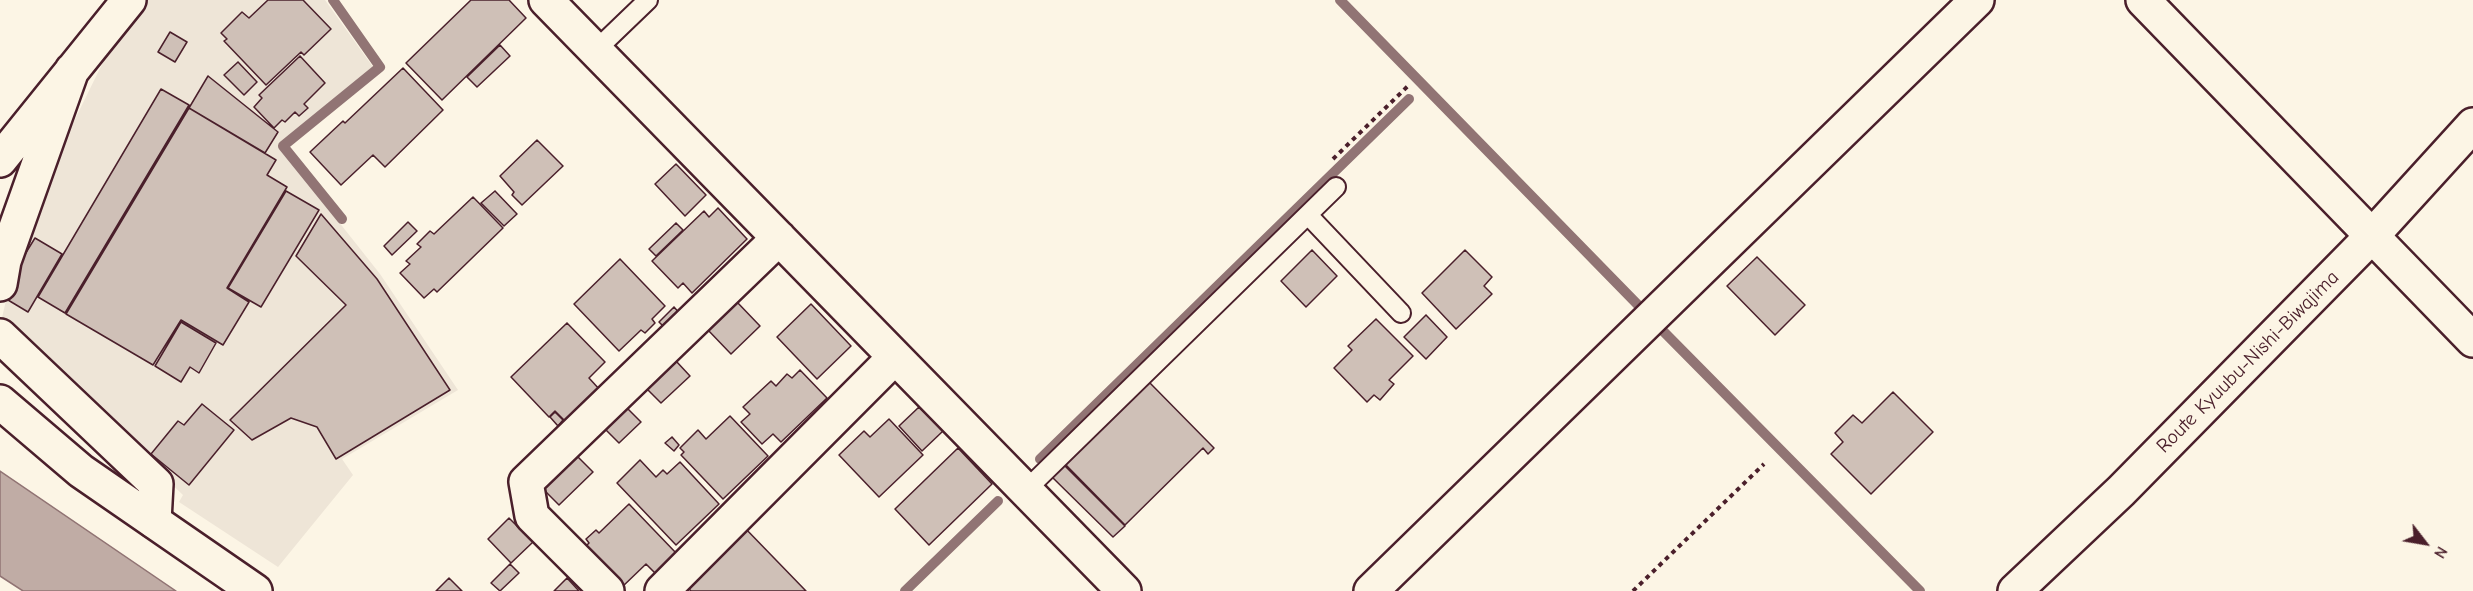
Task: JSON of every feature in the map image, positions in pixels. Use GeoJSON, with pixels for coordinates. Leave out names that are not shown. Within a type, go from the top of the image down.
{"type":"FeatureCollection","features":[{"type":"Feature","properties":{"kind":"street"},"geometry":{"type":"LineString","coordinates":[[0,160],[129,0]]}},
{"type":"Feature","properties":{"kind":"street"},"geometry":{"type":"LineString","coordinates":[[546,0],[1124,591]]}},
{"type":"Feature","properties":{"kind":"street"},"geometry":{"type":"LineString","coordinates":[[1371,591],[1977,0]]}},
{"type":"Feature","properties":{"kind":"street"},"geometry":{"type":"LineString","coordinates":[[2143,0],[2473,340]]}},
{"type":"Feature","properties":{"kind":"street"},"geometry":{"type":"LineString","coordinates":[[0,284],[4,261],[72,70]]}},
{"type":"Feature","properties":{"kind":"street","name":"Route Kyuubu-Nishi-Biwajima"},"geometry":{"type":"LineString","coordinates":[[2015,591],[2121,490],[2371,237],[2473,125]]}},
{"type":"Feature","properties":{"kind":"street"},"geometry":{"type":"LineString","coordinates":[[607,591],[532,516],[526,482],[779,238]]}},
{"type":"Feature","properties":{"kind":"street"},"geometry":{"type":"LineString","coordinates":[[0,336],[156,484],[154,521]]}},
{"type":"Feature","properties":{"kind":"street"},"geometry":{"type":"LineString","coordinates":[[662,591],[895,357]]}},
{"type":"Feature","properties":{"kind":"street"},"geometry":{"type":"LineString","coordinates":[[0,402],[81,471],[255,591]]}},
{"type":"Feature","properties":{"kind":"lane"},"geometry":{"type":"LineString","coordinates":[[596,50],[648,0]]}},
{"type":"Feature","properties":{"kind":"lane"},"geometry":{"type":"LineString","coordinates":[[1026,490],[1336,188]]}},
{"type":"Feature","properties":{"kind":"lane"},"geometry":{"type":"LineString","coordinates":[[1308,215],[1401,313]]}},
{"type":"Feature","properties":{"kind":"path"},"geometry":{"type":"LineString","coordinates":[[1633,591],[1764,464]]}},
{"type":"Feature","properties":{"kind":"shaded area"},"geometry":{"type":"Polygon","coordinates":[[[147,0],[325,0],[373,67],[278,145],[380,274],[458,390],[342,459],[353,475],[278,567],[179,502],[183,495],[1,322],[24,223],[111,46],[147,0]]]}},
{"type":"Feature","properties":{"kind":"shaded area"},"geometry":{"type":"Polygon","coordinates":[[[0,471],[176,591],[23,591],[0,576],[0,471]]]}},
{"type":"Feature","properties":{"kind":"building"},"geometry":{"type":"Polygon","coordinates":[[[268,0],[303,0],[331,29],[304,55],[301,52],[266,85],[224,41],[227,39],[221,33],[242,12],[249,18],[268,0]]]}},
{"type":"Feature","properties":{"kind":"building"},"geometry":{"type":"Polygon","coordinates":[[[471,0],[509,0],[526,18],[442,100],[406,63],[471,0]]]}},
{"type":"Feature","properties":{"kind":"building"},"geometry":{"type":"Polygon","coordinates":[[[170,32],[187,42],[175,62],[158,52],[170,32]]]}},
{"type":"Feature","properties":{"kind":"building"},"geometry":{"type":"Polygon","coordinates":[[[500,45],[510,56],[477,87],[467,77],[500,45]]]}},
{"type":"Feature","properties":{"kind":"building"},"geometry":{"type":"Polygon","coordinates":[[[300,56],[325,83],[304,104],[308,108],[299,116],[295,112],[285,122],[282,120],[274,128],[254,107],[262,98],[259,95],[300,56]]]}},
{"type":"Feature","properties":{"kind":"building"},"geometry":{"type":"Polygon","coordinates":[[[238,62],[257,82],[244,95],[224,75],[238,62]]]}},
{"type":"Feature","properties":{"kind":"building"},"geometry":{"type":"Polygon","coordinates":[[[403,68],[443,110],[385,167],[373,155],[341,185],[310,152],[343,121],[345,123],[403,68]]]}},
{"type":"Feature","properties":{"kind":"building"},"geometry":{"type":"Polygon","coordinates":[[[208,76],[278,132],[265,153],[189,108],[208,76]]]}},
{"type":"Feature","properties":{"kind":"building"},"geometry":{"type":"Polygon","coordinates":[[[161,89],[189,105],[65,313],[38,297],[161,89]]]}},
{"type":"Feature","properties":{"kind":"building"},"geometry":{"type":"Polygon","coordinates":[[[189,108],[276,160],[267,175],[287,187],[227,288],[249,302],[223,345],[181,320],[153,365],[66,314],[189,108]]]}},
{"type":"Feature","properties":{"kind":"building"},"geometry":{"type":"Polygon","coordinates":[[[537,140],[563,166],[522,205],[512,195],[514,192],[500,176],[537,140]]]}},
{"type":"Feature","properties":{"kind":"building"},"geometry":{"type":"Polygon","coordinates":[[[676,164],[706,195],[685,216],[655,184],[676,164]]]}},
{"type":"Feature","properties":{"kind":"building"},"geometry":{"type":"Polygon","coordinates":[[[286,191],[319,210],[261,307],[228,288],[286,191]]]}},
{"type":"Feature","properties":{"kind":"building"},"geometry":{"type":"Polygon","coordinates":[[[495,191],[517,214],[504,226],[481,203],[495,191]]]}},
{"type":"Feature","properties":{"kind":"building"},"geometry":{"type":"Polygon","coordinates":[[[473,197],[503,228],[437,292],[434,289],[424,298],[400,273],[410,264],[406,261],[421,247],[417,244],[430,231],[434,234],[473,197]]]}},
{"type":"Feature","properties":{"kind":"building"},"geometry":{"type":"Polygon","coordinates":[[[718,208],[747,239],[692,293],[683,283],[678,288],[652,261],[704,211],[709,217],[718,208]]]}},
{"type":"Feature","properties":{"kind":"building"},"geometry":{"type":"Polygon","coordinates":[[[321,214],[377,279],[450,390],[336,459],[317,427],[291,418],[252,440],[230,420],[346,305],[296,256],[321,214]]]}},
{"type":"Feature","properties":{"kind":"building"},"geometry":{"type":"Polygon","coordinates":[[[408,222],[417,231],[392,255],[384,246],[408,222]]]}},
{"type":"Feature","properties":{"kind":"building"},"geometry":{"type":"Polygon","coordinates":[[[676,223],[683,230],[656,256],[649,249],[676,223]]]}},
{"type":"Feature","properties":{"kind":"building"},"geometry":{"type":"Polygon","coordinates":[[[35,238],[62,254],[28,312],[8,300],[14,291],[11,289],[19,275],[14,272],[35,238]]]}},
{"type":"Feature","properties":{"kind":"building"},"geometry":{"type":"Polygon","coordinates":[[[1312,250],[1337,276],[1306,307],[1281,281],[1312,250]]]}},
{"type":"Feature","properties":{"kind":"building"},"geometry":{"type":"Polygon","coordinates":[[[1465,250],[1492,277],[1484,286],[1492,294],[1456,329],[1422,293],[1465,250]]]}},
{"type":"Feature","properties":{"kind":"building"},"geometry":{"type":"Polygon","coordinates":[[[1757,257],[1805,305],[1775,335],[1727,286],[1757,257]]]}},
{"type":"Feature","properties":{"kind":"building"},"geometry":{"type":"Polygon","coordinates":[[[620,259],[665,306],[652,319],[655,323],[645,333],[641,330],[619,351],[574,304],[620,259]]]}},
{"type":"Feature","properties":{"kind":"building"},"geometry":{"type":"Polygon","coordinates":[[[736,301],[760,326],[731,354],[707,329],[736,301]]]}},
{"type":"Feature","properties":{"kind":"building"},"geometry":{"type":"Polygon","coordinates":[[[811,304],[851,346],[817,379],[777,337],[811,304]]]}},
{"type":"Feature","properties":{"kind":"building"},"geometry":{"type":"Polygon","coordinates":[[[674,307],[682,316],[667,330],[659,322],[674,307]]]}},
{"type":"Feature","properties":{"kind":"building"},"geometry":{"type":"Polygon","coordinates":[[[1426,315],[1447,337],[1426,359],[1404,337],[1426,315]]]}},
{"type":"Feature","properties":{"kind":"building"},"geometry":{"type":"Polygon","coordinates":[[[1376,319],[1413,356],[1389,380],[1394,384],[1380,400],[1374,395],[1367,402],[1334,368],[1352,350],[1348,346],[1376,319]]]}},
{"type":"Feature","properties":{"kind":"building"},"geometry":{"type":"Polygon","coordinates":[[[181,322],[216,343],[199,373],[190,367],[181,382],[155,366],[181,322]]]}},
{"type":"Feature","properties":{"kind":"building"},"geometry":{"type":"Polygon","coordinates":[[[567,323],[605,362],[589,378],[600,390],[566,422],[555,411],[549,417],[511,377],[567,323]]]}},
{"type":"Feature","properties":{"kind":"building"},"geometry":{"type":"Polygon","coordinates":[[[676,361],[690,376],[661,403],[647,389],[676,361]]]}},
{"type":"Feature","properties":{"kind":"building"},"geometry":{"type":"Polygon","coordinates":[[[800,370],[827,398],[781,442],[773,434],[762,444],[741,422],[750,414],[743,407],[771,381],[776,386],[787,374],[792,378],[800,370]]]}},
{"type":"Feature","properties":{"kind":"building"},"geometry":{"type":"Polygon","coordinates":[[[1148,381],[1214,448],[1208,454],[1203,448],[1125,525],[1065,464],[1148,381]]]}},
{"type":"Feature","properties":{"kind":"building"},"geometry":{"type":"Polygon","coordinates":[[[1893,392],[1933,432],[1871,494],[1831,454],[1843,442],[1835,433],[1853,415],[1862,423],[1893,392]]]}},
{"type":"Feature","properties":{"kind":"building"},"geometry":{"type":"Polygon","coordinates":[[[202,404],[234,430],[189,485],[151,454],[178,421],[184,425],[202,404]]]}},
{"type":"Feature","properties":{"kind":"building"},"geometry":{"type":"Polygon","coordinates":[[[626,407],[641,422],[619,443],[604,428],[626,407]]]}},
{"type":"Feature","properties":{"kind":"building"},"geometry":{"type":"Polygon","coordinates":[[[919,407],[943,431],[922,451],[899,426],[919,407]]]}},
{"type":"Feature","properties":{"kind":"building"},"geometry":{"type":"Polygon","coordinates":[[[555,412],[563,420],[558,426],[550,417],[555,412]]]}},
{"type":"Feature","properties":{"kind":"building"},"geometry":{"type":"Polygon","coordinates":[[[730,416],[768,456],[723,499],[681,455],[684,452],[680,448],[698,430],[706,439],[730,416]]]}},
{"type":"Feature","properties":{"kind":"building"},"geometry":{"type":"Polygon","coordinates":[[[889,419],[923,455],[879,497],[839,455],[864,431],[870,437],[889,419]]]}},
{"type":"Feature","properties":{"kind":"building"},"geometry":{"type":"Polygon","coordinates":[[[672,437],[679,445],[674,451],[665,443],[672,437]]]}},
{"type":"Feature","properties":{"kind":"building"},"geometry":{"type":"Polygon","coordinates":[[[958,448],[992,484],[929,545],[895,509],[958,448]]]}},
{"type":"Feature","properties":{"kind":"building"},"geometry":{"type":"Polygon","coordinates":[[[577,456],[593,472],[559,505],[543,489],[577,456]]]}},
{"type":"Feature","properties":{"kind":"building"},"geometry":{"type":"Polygon","coordinates":[[[640,460],[656,477],[663,470],[667,474],[680,462],[719,504],[676,545],[617,483],[640,460]]]}},
{"type":"Feature","properties":{"kind":"building"},"geometry":{"type":"Polygon","coordinates":[[[1064,465],[1125,526],[1113,537],[1052,477],[1064,465]]]}},
{"type":"Feature","properties":{"kind":"building"},"geometry":{"type":"Polygon","coordinates":[[[629,504],[677,554],[656,574],[646,564],[621,588],[583,549],[589,543],[586,539],[596,530],[599,533],[629,504]]]}},
{"type":"Feature","properties":{"kind":"building"},"geometry":{"type":"Polygon","coordinates":[[[509,518],[533,542],[511,563],[488,539],[509,518]]]}},
{"type":"Feature","properties":{"kind":"building"},"geometry":{"type":"Polygon","coordinates":[[[743,526],[806,591],[691,591],[684,584],[743,526]]]}},
{"type":"Feature","properties":{"kind":"building"},"geometry":{"type":"Polygon","coordinates":[[[510,564],[519,573],[500,591],[491,583],[510,564]]]}},
{"type":"Feature","properties":{"kind":"building"},"geometry":{"type":"Polygon","coordinates":[[[449,578],[462,591],[436,591],[449,578]]]}},
{"type":"Feature","properties":{"kind":"building"},"geometry":{"type":"Polygon","coordinates":[[[567,578],[579,591],[554,591],[567,578]]]}},
{"type":"Feature","properties":{"kind":"waterway"},"geometry":{"type":"LineString","coordinates":[[333,0],[380,67],[283,146],[342,219]]}},
{"type":"Feature","properties":{"kind":"waterway"},"geometry":{"type":"LineString","coordinates":[[1340,0],[1639,306]]}},
{"type":"Feature","properties":{"kind":"waterway"},"geometry":{"type":"LineString","coordinates":[[1040,459],[1409,99]]}},
{"type":"Feature","properties":{"kind":"waterway"},"geometry":{"type":"LineString","coordinates":[[1663,331],[1920,591]]}},
{"type":"Feature","properties":{"kind":"waterway"},"geometry":{"type":"LineString","coordinates":[[905,591],[998,501]]}}]}
